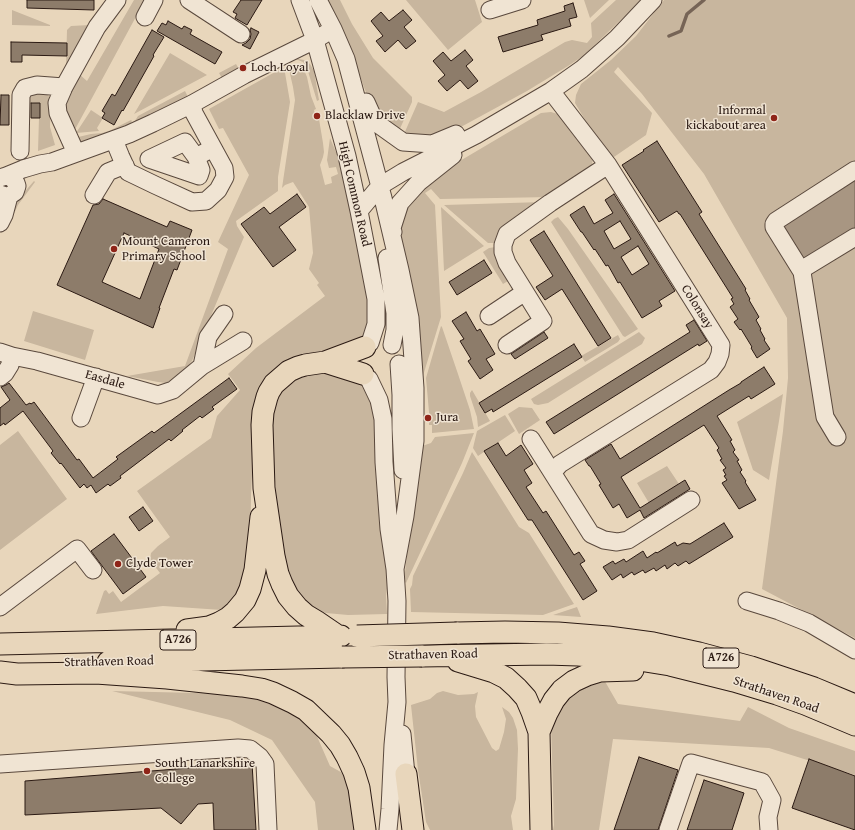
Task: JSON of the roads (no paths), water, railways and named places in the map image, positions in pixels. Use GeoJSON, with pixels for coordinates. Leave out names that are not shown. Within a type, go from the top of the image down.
{"type":"FeatureCollection","features":[{"type":"Feature","properties":{"kind":"main road"},"geometry":{"type":"LineString","coordinates":[[347,636],[306,615],[288,596],[282,584],[274,556],[264,488],[262,425],[265,404],[269,392],[274,384],[289,371],[305,365],[325,362],[367,345]]}},
{"type":"Feature","properties":{"kind":"main road"},"geometry":{"type":"LineString","coordinates":[[325,362],[366,377]]}},
{"type":"Feature","properties":{"kind":"main road"},"geometry":{"type":"LineString","coordinates":[[40,643],[115,634],[197,629],[209,627],[228,618],[245,600],[253,580],[264,488]]}},
{"type":"Feature","properties":{"kind":"main road","name":"Strathaven Road"},"geometry":{"type":"LineString","coordinates":[[0,644],[457,633],[558,633],[608,637],[653,643],[699,653],[751,667],[814,688],[855,705]]}},
{"type":"Feature","properties":{"kind":"main road","name":"Strathaven Road"},"geometry":{"type":"LineString","coordinates":[[0,664],[429,655],[546,654],[605,656],[670,665],[734,681],[805,704],[855,725]]}},
{"type":"Feature","properties":{"kind":"main road","name":"A726"},"geometry":{"type":"LineString","coordinates":[[429,655],[494,672],[506,678],[526,698],[539,732],[541,830]]}},
{"type":"Feature","properties":{"kind":"main road","name":"A726"},"geometry":{"type":"LineString","coordinates":[[539,732],[554,700],[562,690],[574,681],[600,671],[634,670],[777,694]]}},
{"type":"Feature","properties":{"kind":"main road"},"geometry":{"type":"LineString","coordinates":[[0,672],[17,674],[96,673],[167,678],[242,686],[261,689],[273,693],[306,710],[331,734],[340,745],[354,772],[359,788],[365,830]]}},
{"type":"Feature","properties":{"kind":"main road"},"geometry":{"type":"LineString","coordinates":[[406,774],[412,830]]}},
{"type":"Feature","properties":{"kind":"street"},"geometry":{"type":"LineString","coordinates":[[76,153],[58,113],[57,103],[64,87],[97,27],[117,0]]}},
{"type":"Feature","properties":{"kind":"street"},"geometry":{"type":"LineString","coordinates":[[145,17],[154,0]]}},
{"type":"Feature","properties":{"kind":"street"},"geometry":{"type":"LineString","coordinates":[[189,0],[241,34]]}},
{"type":"Feature","properties":{"kind":"street","name":"High Common Road"},"geometry":{"type":"LineString","coordinates":[[300,0],[315,40],[347,156],[359,211],[376,299],[376,324],[367,345]]}},
{"type":"Feature","properties":{"kind":"street","name":"High Common Road"},"geometry":{"type":"LineString","coordinates":[[318,0],[333,28],[346,59],[382,192],[410,318],[415,441],[405,516],[395,568]]}},
{"type":"Feature","properties":{"kind":"street"},"geometry":{"type":"LineString","coordinates":[[359,211],[403,172],[476,135],[550,91],[582,69],[617,38],[653,0]]}},
{"type":"Feature","properties":{"kind":"street"},"geometry":{"type":"LineString","coordinates":[[490,10],[516,1]]}},
{"type":"Feature","properties":{"kind":"street"},"geometry":{"type":"LineString","coordinates":[[0,224],[4,215],[6,187],[52,162],[141,129],[315,40],[333,28]]}},
{"type":"Feature","properties":{"kind":"street"},"geometry":{"type":"LineString","coordinates":[[346,59],[374,122],[403,142],[432,144],[518,110]]}},
{"type":"Feature","properties":{"kind":"street"},"geometry":{"type":"LineString","coordinates":[[20,151],[21,95],[25,88],[37,85],[64,87]]}},
{"type":"Feature","properties":{"kind":"street","name":"Colonsay"},"geometry":{"type":"LineString","coordinates":[[550,91],[608,165],[721,346],[717,362],[711,370],[560,464],[552,472]]}},
{"type":"Feature","properties":{"kind":"street"},"geometry":{"type":"LineString","coordinates":[[114,140],[128,172],[192,202],[206,201],[218,190],[225,177],[224,168],[194,113],[192,104]]}},
{"type":"Feature","properties":{"kind":"street"},"geometry":{"type":"LineString","coordinates":[[400,270],[392,228],[400,203],[419,182],[476,135]]}},
{"type":"Feature","properties":{"kind":"street"},"geometry":{"type":"LineString","coordinates":[[196,157],[213,148]]}},
{"type":"Feature","properties":{"kind":"street"},"geometry":{"type":"LineString","coordinates":[[382,192],[395,187],[416,174],[449,158]]}},
{"type":"Feature","properties":{"kind":"street"},"geometry":{"type":"LineString","coordinates":[[507,345],[543,321],[507,263],[503,252],[503,245],[507,234],[550,203],[608,165]]}},
{"type":"Feature","properties":{"kind":"street"},"geometry":{"type":"LineString","coordinates":[[94,195],[108,172],[125,166]]}},
{"type":"Feature","properties":{"kind":"street"},"geometry":{"type":"LineString","coordinates":[[837,437],[825,417],[802,272],[774,228],[774,224],[776,221],[855,170]]}},
{"type":"Feature","properties":{"kind":"street","name":"High Common Road"},"geometry":{"type":"LineString","coordinates":[[382,192],[380,212],[395,313],[395,330],[392,346]]}},
{"type":"Feature","properties":{"kind":"street"},"geometry":{"type":"LineString","coordinates":[[801,270],[855,237]]}},
{"type":"Feature","properties":{"kind":"street"},"geometry":{"type":"LineString","coordinates":[[490,316],[525,292]]}},
{"type":"Feature","properties":{"kind":"street"},"geometry":{"type":"LineString","coordinates":[[202,366],[208,337],[224,314]]}},
{"type":"Feature","properties":{"kind":"street","name":"Easdale"},"geometry":{"type":"LineString","coordinates":[[6,354],[37,361],[158,395],[173,390],[202,366],[243,341]]}},
{"type":"Feature","properties":{"kind":"street"},"geometry":{"type":"LineString","coordinates":[[381,341],[387,342],[396,349],[400,359],[400,364],[394,376],[382,382],[375,382],[366,377],[360,369],[359,357],[367,345],[381,341]]}},
{"type":"Feature","properties":{"kind":"street"},"geometry":{"type":"LineString","coordinates":[[0,377],[10,366],[6,354]]}},
{"type":"Feature","properties":{"kind":"street","name":"High Common Road"},"geometry":{"type":"LineString","coordinates":[[400,364],[401,437],[405,516]]}},
{"type":"Feature","properties":{"kind":"street"},"geometry":{"type":"LineString","coordinates":[[81,418],[96,377]]}},
{"type":"Feature","properties":{"kind":"street","name":"High Common Road"},"geometry":{"type":"LineString","coordinates":[[366,377],[379,400],[383,419],[384,470],[389,529],[395,568],[397,601],[397,702],[404,746],[406,774],[403,830]]}},
{"type":"Feature","properties":{"kind":"street"},"geometry":{"type":"LineString","coordinates":[[531,439],[591,534],[604,540],[617,542],[628,540],[691,500]]}},
{"type":"Feature","properties":{"kind":"street"},"geometry":{"type":"LineString","coordinates":[[0,607],[77,549],[93,570]]}},
{"type":"Feature","properties":{"kind":"street"},"geometry":{"type":"LineString","coordinates":[[747,601],[779,611],[809,623],[855,650]]}},
{"type":"Feature","properties":{"kind":"street","name":"High Common Road"},"geometry":{"type":"LineString","coordinates":[[388,830],[397,702]]}},
{"type":"Feature","properties":{"kind":"street"},"geometry":{"type":"LineString","coordinates":[[0,764],[238,748],[250,749],[260,757],[265,764],[268,830]]}},
{"type":"Feature","properties":{"kind":"street"},"geometry":{"type":"LineString","coordinates":[[668,830],[691,763],[762,782],[772,800],[768,817],[769,830]]}},
{"type":"Feature","properties":{"kind":"waterway"},"geometry":{"type":"LineString","coordinates":[[669,36],[681,31],[687,14],[704,0]]}},
{"type":"Feature","properties":{"kind":"place","name":"Loch Loyal"},"geometry":{"type":"Point","coordinates":[243,68]}},
{"type":"Feature","properties":{"kind":"place","name":"Blacklaw Drive"},"geometry":{"type":"Point","coordinates":[317,116]}},
{"type":"Feature","properties":{"kind":"place","name":"Informal kickabout area"},"geometry":{"type":"Point","coordinates":[774,118]}},
{"type":"Feature","properties":{"kind":"place","name":"Mount Cameron Primary School"},"geometry":{"type":"Point","coordinates":[114,249]}},
{"type":"Feature","properties":{"kind":"place","name":"Jura"},"geometry":{"type":"Point","coordinates":[428,418]}},
{"type":"Feature","properties":{"kind":"place","name":"Clyde Tower"},"geometry":{"type":"Point","coordinates":[118,564]}},
{"type":"Feature","properties":{"kind":"place","name":"South Lanarkshire College"},"geometry":{"type":"Point","coordinates":[147,771]}}]}
